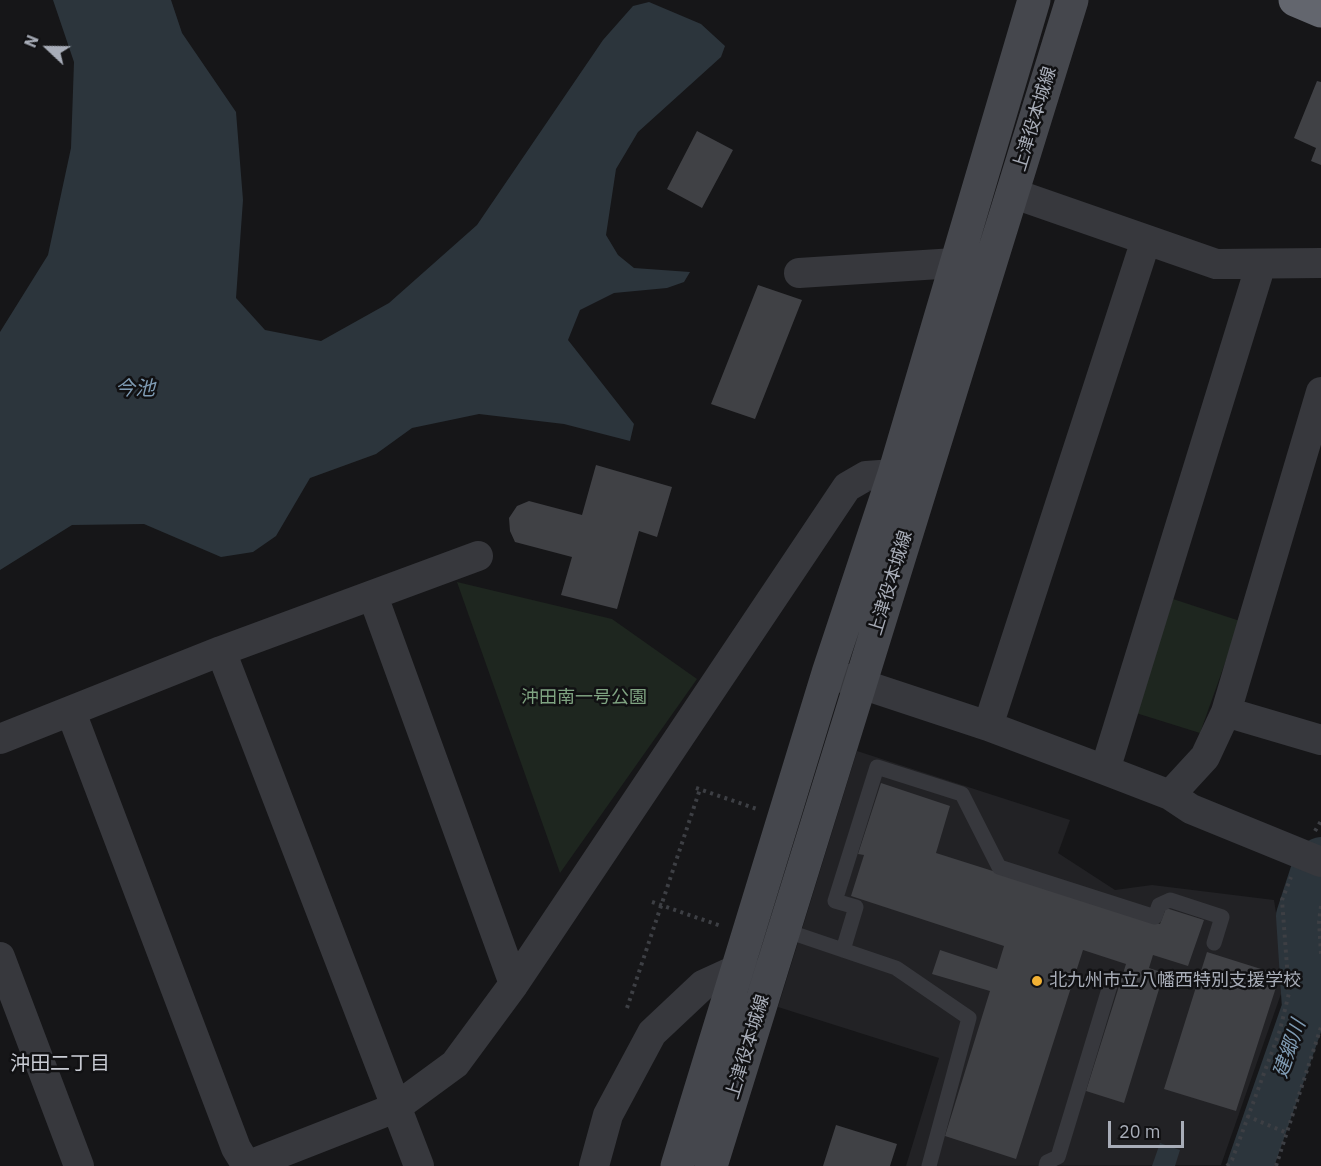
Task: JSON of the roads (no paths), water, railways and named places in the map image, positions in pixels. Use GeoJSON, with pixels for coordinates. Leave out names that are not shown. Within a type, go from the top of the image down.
{"type":"FeatureCollection","features":[{"type":"Feature","properties":{"kind":"highway"},"geometry":{"type":"LineString","coordinates":[[1294,0],[1321,11]]}},
{"type":"Feature","properties":{"kind":"street","name":"上津役本城線"},"geometry":{"type":"LineString","coordinates":[[711,1166],[860,684],[955,263],[1034,0]]}},
{"type":"Feature","properties":{"kind":"street","name":"上津役本城線"},"geometry":{"type":"LineString","coordinates":[[676,1166],[828,674],[908,478],[1012,193],[1072,0]]}},
{"type":"Feature","properties":{"kind":"street"},"geometry":{"type":"LineString","coordinates":[[1012,193],[1216,264],[1321,263]]}},
{"type":"Feature","properties":{"kind":"street"},"geometry":{"type":"LineString","coordinates":[[988,726],[1146,240]]}},
{"type":"Feature","properties":{"kind":"street"},"geometry":{"type":"LineString","coordinates":[[799,273],[955,263]]}},
{"type":"Feature","properties":{"kind":"street"},"geometry":{"type":"LineString","coordinates":[[1105,770],[1261,264]]}},
{"type":"Feature","properties":{"kind":"street"},"geometry":{"type":"LineString","coordinates":[[1170,795],[1205,757],[1226,712],[1320,400]]}},
{"type":"Feature","properties":{"kind":"street"},"geometry":{"type":"LineString","coordinates":[[71,712],[236,1148],[247,1166],[395,1108],[455,1064],[514,984],[847,487],[866,476],[908,478]]}},
{"type":"Feature","properties":{"kind":"street"},"geometry":{"type":"LineString","coordinates":[[0,739],[221,651],[478,556]]}},
{"type":"Feature","properties":{"kind":"street"},"geometry":{"type":"LineString","coordinates":[[373,596],[514,984]]}},
{"type":"Feature","properties":{"kind":"street"},"geometry":{"type":"LineString","coordinates":[[221,651],[419,1166]]}},
{"type":"Feature","properties":{"kind":"street"},"geometry":{"type":"LineString","coordinates":[[828,674],[988,726],[1105,770],[1170,795],[1191,809],[1310,857]]}},
{"type":"Feature","properties":{"kind":"street"},"geometry":{"type":"LineString","coordinates":[[1226,712],[1319,734]]}},
{"type":"Feature","properties":{"kind":"street"},"geometry":{"type":"LineString","coordinates":[[0,957],[79,1166]]}},
{"type":"Feature","properties":{"kind":"street"},"geometry":{"type":"LineString","coordinates":[[594,1166],[608,1115],[652,1032],[703,985],[738,969],[769,980]]}},
{"type":"Feature","properties":{"kind":"lane"},"geometry":{"type":"LineString","coordinates":[[843,950],[856,907],[835,901],[877,767],[962,794],[999,867],[1155,917],[1159,905],[1170,900],[1222,917],[1214,943]]}},
{"type":"Feature","properties":{"kind":"lane"},"geometry":{"type":"LineString","coordinates":[[784,930],[896,968],[969,1018],[929,1166]]}},
{"type":"Feature","properties":{"kind":"lane"},"geometry":{"type":"LineString","coordinates":[[1046,1166],[1047,1162],[1058,1157],[1112,979]]}},
{"type":"Feature","properties":{"kind":"water","name":"今池"},"geometry":{"type":"Polygon","coordinates":[[[53,0],[171,0],[182,33],[236,112],[243,200],[236,298],[265,330],[321,341],[389,303],[477,225],[603,40],[633,6],[649,2],[701,24],[725,46],[721,57],[638,132],[616,169],[606,235],[618,255],[634,268],[690,272],[684,282],[667,288],[614,293],[580,310],[568,340],[634,424],[630,441],[564,424],[479,414],[412,428],[376,454],[310,478],[276,536],[253,552],[221,557],[144,524],[72,525],[0,570],[0,332],[48,255],[71,148],[74,62],[53,0]]]}},
{"type":"Feature","properties":{"kind":"water"},"geometry":{"type":"Polygon","coordinates":[[[1160,1143],[1180,1150],[1175,1166],[1152,1166],[1160,1143]]]}},
{"type":"Feature","properties":{"kind":"waterway","name":"建郷川"},"geometry":{"type":"LineString","coordinates":[[1250,1166],[1305,1008],[1299,916],[1313,873],[1321,860]]}},
{"type":"Feature","properties":{"kind":"place","name":"北九州市立八幡西特別支援学校"},"geometry":{"type":"Point","coordinates":[1037,981]}},
{"type":"Feature","properties":{"kind":"district","name":"沖田二丁目"},"geometry":{"type":"Point","coordinates":[60,1064]}},
{"type":"Feature","properties":{"kind":"park label","name":"沖田南一号公園"},"geometry":{"type":"Point","coordinates":[584,698]}}]}
